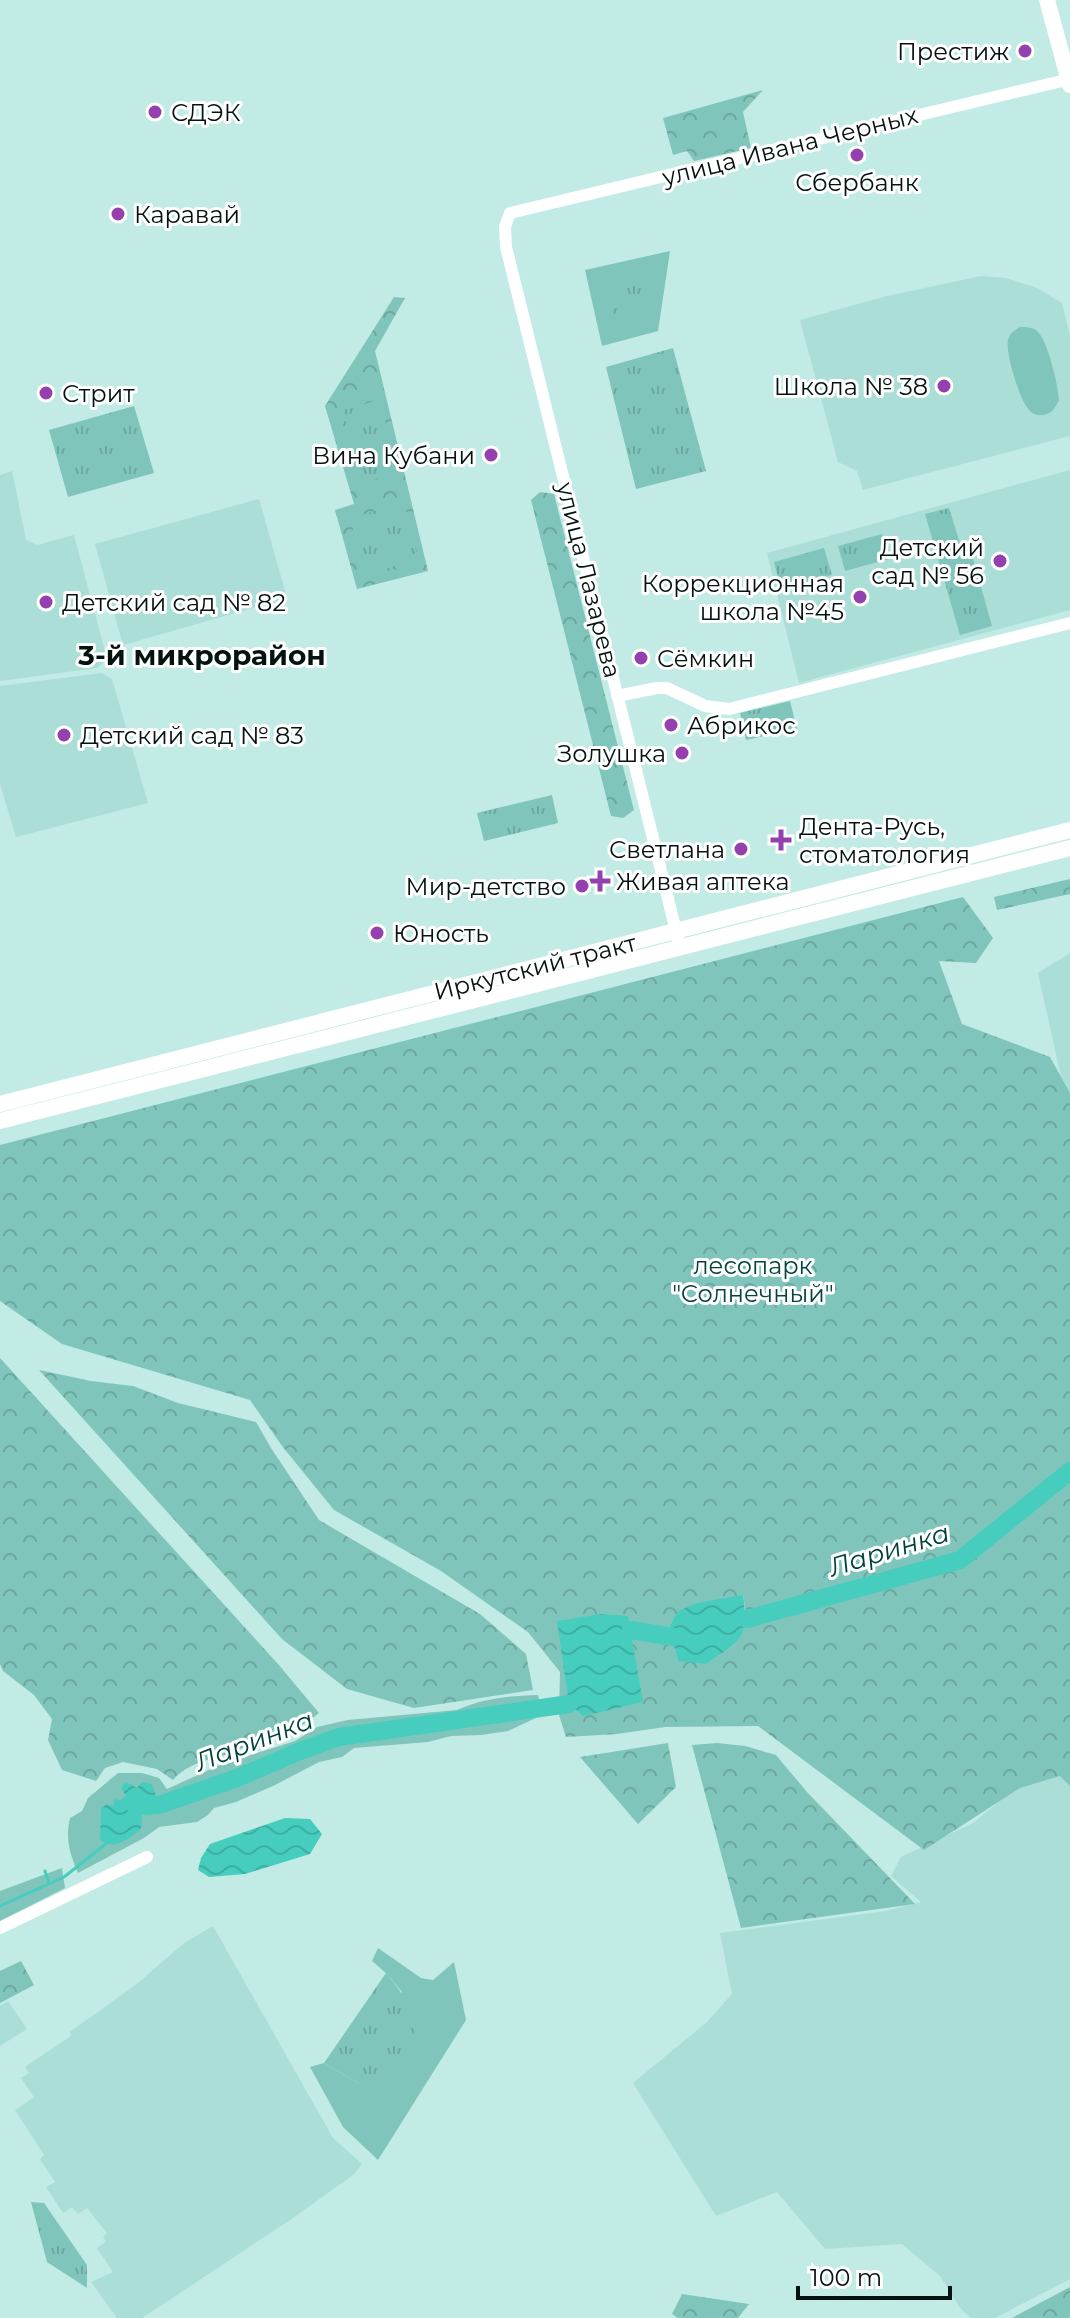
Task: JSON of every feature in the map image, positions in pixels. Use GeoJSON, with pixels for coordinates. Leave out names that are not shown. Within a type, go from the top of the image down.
{"type":"FeatureCollection","features":[{"type":"Feature","properties":{"kind":"main road"},"geometry":{"type":"LineString","coordinates":[[1047,0],[1069,81]]}},
{"type":"Feature","properties":{"kind":"main road","name":"Иркутский тракт"},"geometry":{"type":"LineString","coordinates":[[0,1121],[1070,830]]}},
{"type":"Feature","properties":{"kind":"main road","name":"Иркутский тракт"},"geometry":{"type":"LineString","coordinates":[[0,1104],[678,939],[1070,848]]}},
{"type":"Feature","properties":{"kind":"street","name":"улица Ивана Черных"},"geometry":{"type":"LineString","coordinates":[[510,213],[1069,81]]}},
{"type":"Feature","properties":{"kind":"street","name":"улица Лазарева"},"geometry":{"type":"LineString","coordinates":[[510,213],[505,227],[506,247],[678,939]]}},
{"type":"Feature","properties":{"kind":"street"},"geometry":{"type":"LineString","coordinates":[[617,696],[667,688],[705,706],[729,709],[1070,623]]}},
{"type":"Feature","properties":{"kind":"street"},"geometry":{"type":"LineString","coordinates":[[0,1928],[147,1857]]}},
{"type":"Feature","properties":{"kind":"shaded area","name":"Школа № 38"},"geometry":{"type":"Polygon","coordinates":[[[981,276],[1006,278],[1037,288],[1062,303],[1070,336],[1070,436],[863,490],[857,471],[838,462],[800,320],[887,296],[981,276]]]}},
{"type":"Feature","properties":{"kind":"shaded area"},"geometry":{"type":"Polygon","coordinates":[[[1070,470],[1070,610],[799,683],[767,553],[1070,470]]]}},
{"type":"Feature","properties":{"kind":"shaded area","name":"Детский сад № 82"},"geometry":{"type":"Polygon","coordinates":[[[12,471],[26,540],[37,545],[74,535],[107,659],[97,668],[0,681],[0,475],[12,471]]]}},
{"type":"Feature","properties":{"kind":"shaded area"},"geometry":{"type":"Polygon","coordinates":[[[259,499],[287,598],[123,645],[95,544],[259,499]]]}},
{"type":"Feature","properties":{"kind":"shaded area","name":"Детский сад № 83"},"geometry":{"type":"Polygon","coordinates":[[[102,673],[112,679],[148,803],[16,837],[0,784],[0,686],[102,673]]]}},
{"type":"Feature","properties":{"kind":"shaded area"},"geometry":{"type":"Polygon","coordinates":[[[1070,953],[1070,1109],[1038,973],[1070,953]]]}},
{"type":"Feature","properties":{"kind":"shaded area"},"geometry":{"type":"Polygon","coordinates":[[[1061,1772],[1070,1782],[1070,2279],[995,2318],[971,2318],[961,2309],[940,2276],[902,2244],[825,2249],[777,2192],[716,2216],[633,2083],[707,2022],[732,1994],[720,1933],[886,1911],[921,1902],[891,1876],[901,1857],[973,1823],[1017,1787],[1061,1772]]]}},
{"type":"Feature","properties":{"kind":"shaded area"},"geometry":{"type":"Polygon","coordinates":[[[213,1926],[333,2138],[362,2164],[353,2175],[290,2220],[142,2318],[117,2318],[91,2282],[113,2272],[97,2248],[106,2242],[103,2237],[107,2233],[87,2208],[78,2214],[72,2207],[63,2213],[46,2187],[55,2182],[40,2159],[44,2155],[15,2110],[34,2097],[21,2078],[29,2073],[25,2067],[71,2036],[70,2032],[138,1983],[184,1943],[213,1926]]]}},
{"type":"Feature","properties":{"kind":"shaded area"},"geometry":{"type":"Polygon","coordinates":[[[8,2001],[27,2029],[0,2046],[0,2006],[8,2001]]]}},
{"type":"Feature","properties":{"kind":"green space"},"geometry":{"type":"Polygon","coordinates":[[[763,90],[743,112],[751,148],[694,161],[687,151],[673,155],[663,118],[763,90]]]}},
{"type":"Feature","properties":{"kind":"green space"},"geometry":{"type":"Polygon","coordinates":[[[670,251],[658,331],[602,346],[585,270],[670,251]]]}},
{"type":"Feature","properties":{"kind":"green space"},"geometry":{"type":"Polygon","coordinates":[[[646,268],[647,311],[615,319],[605,278],[646,268]]]}},
{"type":"Feature","properties":{"kind":"green space"},"geometry":{"type":"Polygon","coordinates":[[[394,297],[405,298],[375,351],[428,571],[357,589],[335,510],[354,504],[325,406],[394,297]]]}},
{"type":"Feature","properties":{"kind":"green space"},"geometry":{"type":"Polygon","coordinates":[[[1020,327],[1038,332],[1049,354],[1059,400],[1047,414],[1038,415],[1030,411],[1014,377],[1008,340],[1020,327]]]}},
{"type":"Feature","properties":{"kind":"green space"},"geometry":{"type":"Polygon","coordinates":[[[673,348],[706,471],[636,489],[606,367],[673,348]]]}},
{"type":"Feature","properties":{"kind":"green space"},"geometry":{"type":"Polygon","coordinates":[[[379,400],[400,473],[362,483],[343,410],[379,400]]]}},
{"type":"Feature","properties":{"kind":"green space"},"geometry":{"type":"Polygon","coordinates":[[[134,406],[154,473],[68,497],[49,430],[134,406]]]}},
{"type":"Feature","properties":{"kind":"green space"},"geometry":{"type":"Polygon","coordinates":[[[540,492],[554,494],[634,810],[623,818],[611,816],[531,500],[540,492]]]}},
{"type":"Feature","properties":{"kind":"green space"},"geometry":{"type":"Polygon","coordinates":[[[404,503],[419,562],[366,577],[350,518],[404,503]]]}},
{"type":"Feature","properties":{"kind":"green space"},"geometry":{"type":"Polygon","coordinates":[[[949,508],[962,550],[972,555],[992,626],[960,635],[925,514],[949,508]]]}},
{"type":"Feature","properties":{"kind":"green space"},"geometry":{"type":"Polygon","coordinates":[[[882,534],[889,559],[845,571],[838,546],[882,534]]]}},
{"type":"Feature","properties":{"kind":"green space"},"geometry":{"type":"Polygon","coordinates":[[[824,548],[832,575],[781,589],[774,562],[824,548]]]}},
{"type":"Feature","properties":{"kind":"green space"},"geometry":{"type":"Polygon","coordinates":[[[790,701],[797,729],[746,740],[740,713],[790,701]]]}},
{"type":"Feature","properties":{"kind":"green space"},"geometry":{"type":"Polygon","coordinates":[[[552,795],[558,823],[484,841],[477,813],[552,795]]]}},
{"type":"Feature","properties":{"kind":"green space"},"geometry":{"type":"Polygon","coordinates":[[[1070,879],[1070,894],[997,910],[994,897],[1070,879]]]}},
{"type":"Feature","properties":{"kind":"green space","name":"лесопарк \"Солнечный\""},"geometry":{"type":"Polygon","coordinates":[[[963,897],[993,938],[976,963],[939,961],[962,1024],[1050,1057],[1070,1093],[1070,1786],[1060,1776],[1020,1788],[924,1850],[758,1726],[665,1727],[566,1737],[559,1715],[560,1672],[528,1632],[441,1571],[334,1510],[282,1446],[250,1400],[62,1344],[0,1301],[0,1145],[963,897]],[[743,1595],[670,1626],[678,1660],[747,1619],[743,1595]]]}},
{"type":"Feature","properties":{"kind":"green space"},"geometry":{"type":"Polygon","coordinates":[[[0,1358],[319,1713],[295,1728],[191,1766],[173,1780],[157,1769],[123,1762],[105,1768],[96,1781],[62,1770],[48,1740],[52,1719],[34,1695],[3,1671],[0,1664],[0,1358]]]}},
{"type":"Feature","properties":{"kind":"green space"},"geometry":{"type":"Polygon","coordinates":[[[39,1370],[133,1386],[178,1403],[256,1422],[319,1520],[480,1614],[526,1654],[533,1690],[414,1708],[347,1689],[282,1639],[39,1370]]]}},
{"type":"Feature","properties":{"kind":"green space"},"geometry":{"type":"Polygon","coordinates":[[[538,1695],[542,1712],[538,1717],[508,1731],[354,1748],[342,1757],[319,1762],[275,1785],[214,1808],[197,1822],[159,1827],[78,1873],[68,1840],[70,1818],[82,1811],[88,1798],[118,1773],[142,1773],[159,1778],[167,1789],[220,1765],[295,1741],[317,1727],[348,1720],[457,1710],[496,1698],[538,1695]]]}},
{"type":"Feature","properties":{"kind":"green space"},"geometry":{"type":"Polygon","coordinates":[[[668,1743],[676,1787],[638,1824],[580,1757],[668,1743]]]}},
{"type":"Feature","properties":{"kind":"green space"},"geometry":{"type":"Polygon","coordinates":[[[717,1743],[745,1746],[776,1755],[807,1792],[915,1904],[741,1928],[692,1745],[717,1743]]]}},
{"type":"Feature","properties":{"kind":"green space"},"geometry":{"type":"Polygon","coordinates":[[[62,1868],[65,1888],[0,1921],[0,1891],[62,1868]]]}},
{"type":"Feature","properties":{"kind":"green space"},"geometry":{"type":"Polygon","coordinates":[[[378,1948],[421,1978],[433,1980],[454,1962],[466,2020],[378,2160],[343,2127],[310,2067],[324,2063],[358,2083],[402,1992],[372,1961],[378,1948]]]}},
{"type":"Feature","properties":{"kind":"green space"},"geometry":{"type":"Polygon","coordinates":[[[21,1961],[34,1985],[0,2003],[0,1971],[21,1961]]]}},
{"type":"Feature","properties":{"kind":"green space"},"geometry":{"type":"Polygon","coordinates":[[[386,1973],[410,2010],[413,2041],[407,2060],[400,2069],[385,2077],[358,2083],[324,2063],[386,1973]]]}},
{"type":"Feature","properties":{"kind":"green space"},"geometry":{"type":"Polygon","coordinates":[[[31,2202],[44,2203],[87,2265],[87,2288],[47,2262],[31,2202]]]}},
{"type":"Feature","properties":{"kind":"green space"},"geometry":{"type":"Polygon","coordinates":[[[1070,2287],[1070,2318],[1012,2318],[1070,2287]]]}},
{"type":"Feature","properties":{"kind":"green space"},"geometry":{"type":"Polygon","coordinates":[[[682,2294],[749,2304],[738,2318],[678,2318],[672,2314],[682,2294]]]}},
{"type":"Feature","properties":{"kind":"water"},"geometry":{"type":"Polygon","coordinates":[[[743,1595],[745,1621],[740,1637],[706,1664],[678,1661],[670,1626],[678,1611],[697,1603],[743,1595]]]}},
{"type":"Feature","properties":{"kind":"water"},"geometry":{"type":"Polygon","coordinates":[[[602,1614],[628,1616],[643,1702],[583,1716],[569,1704],[557,1621],[602,1614]]]}},
{"type":"Feature","properties":{"kind":"water"},"geometry":{"type":"Polygon","coordinates":[[[126,1782],[137,1788],[142,1782],[152,1784],[159,1805],[148,1815],[142,1814],[141,1829],[116,1844],[106,1843],[100,1840],[101,1808],[107,1804],[113,1806],[115,1798],[120,1800],[126,1796],[121,1788],[126,1782]]]}},
{"type":"Feature","properties":{"kind":"water"},"geometry":{"type":"Polygon","coordinates":[[[285,1818],[310,1819],[322,1834],[310,1854],[245,1874],[209,1877],[198,1870],[210,1844],[285,1818]]]}},
{"type":"Feature","properties":{"kind":"waterway","name":"Ларинка"},"geometry":{"type":"LineString","coordinates":[[747,1619],[960,1560],[1070,1471]]}},
{"type":"Feature","properties":{"kind":"waterway","name":"Ларинка"},"geometry":{"type":"LineString","coordinates":[[631,1630],[673,1637]]}},
{"type":"Feature","properties":{"kind":"waterway","name":"Ларинка"},"geometry":{"type":"LineString","coordinates":[[135,1806],[159,1805],[339,1737],[569,1704]]}},
{"type":"Feature","properties":{"kind":"waterway","name":"Ларинка"},"geometry":{"type":"LineString","coordinates":[[0,1906],[64,1877],[106,1844]]}},
{"type":"Feature","properties":{"kind":"waterway"},"geometry":{"type":"LineString","coordinates":[[45,1871],[49,1883]]}},
{"type":"Feature","properties":{"kind":"place","name":"Престиж"},"geometry":{"type":"Point","coordinates":[1025,51]}},
{"type":"Feature","properties":{"kind":"place","name":"СДЭК"},"geometry":{"type":"Point","coordinates":[155,112]}},
{"type":"Feature","properties":{"kind":"place","name":"Сбербанк"},"geometry":{"type":"Point","coordinates":[857,155]}},
{"type":"Feature","properties":{"kind":"place","name":"Каравай"},"geometry":{"type":"Point","coordinates":[118,214]}},
{"type":"Feature","properties":{"kind":"place","name":"Школа № 38"},"geometry":{"type":"Point","coordinates":[944,386]}},
{"type":"Feature","properties":{"kind":"place","name":"Стрит"},"geometry":{"type":"Point","coordinates":[46,393]}},
{"type":"Feature","properties":{"kind":"place","name":"Вина Кубани"},"geometry":{"type":"Point","coordinates":[491,455]}},
{"type":"Feature","properties":{"kind":"place","name":"Детский сад № 56"},"geometry":{"type":"Point","coordinates":[1000,561]}},
{"type":"Feature","properties":{"kind":"place","name":"Коррекционная школа №45"},"geometry":{"type":"Point","coordinates":[860,597]}},
{"type":"Feature","properties":{"kind":"place","name":"Детский сад № 82"},"geometry":{"type":"Point","coordinates":[46,602]}},
{"type":"Feature","properties":{"kind":"place","name":"Сёмкин"},"geometry":{"type":"Point","coordinates":[641,658]}},
{"type":"Feature","properties":{"kind":"place","name":"Абрикос"},"geometry":{"type":"Point","coordinates":[671,725]}},
{"type":"Feature","properties":{"kind":"place","name":"Детский сад № 83"},"geometry":{"type":"Point","coordinates":[64,735]}},
{"type":"Feature","properties":{"kind":"place","name":"Золушка"},"geometry":{"type":"Point","coordinates":[682,753]}},
{"type":"Feature","properties":{"kind":"place","name":"Дента-Русь, стоматология"},"geometry":{"type":"Point","coordinates":[781,840]}},
{"type":"Feature","properties":{"kind":"place","name":"Светлана"},"geometry":{"type":"Point","coordinates":[741,849]}},
{"type":"Feature","properties":{"kind":"place","name":"Живая аптека"},"geometry":{"type":"Point","coordinates":[600,881]}},
{"type":"Feature","properties":{"kind":"place","name":"Мир-детство"},"geometry":{"type":"Point","coordinates":[582,886]}},
{"type":"Feature","properties":{"kind":"place","name":"Юность"},"geometry":{"type":"Point","coordinates":[377,933]}},
{"type":"Feature","properties":{"kind":"district","name":"3-й микрорайон"},"geometry":{"type":"Point","coordinates":[202,655]}}]}
